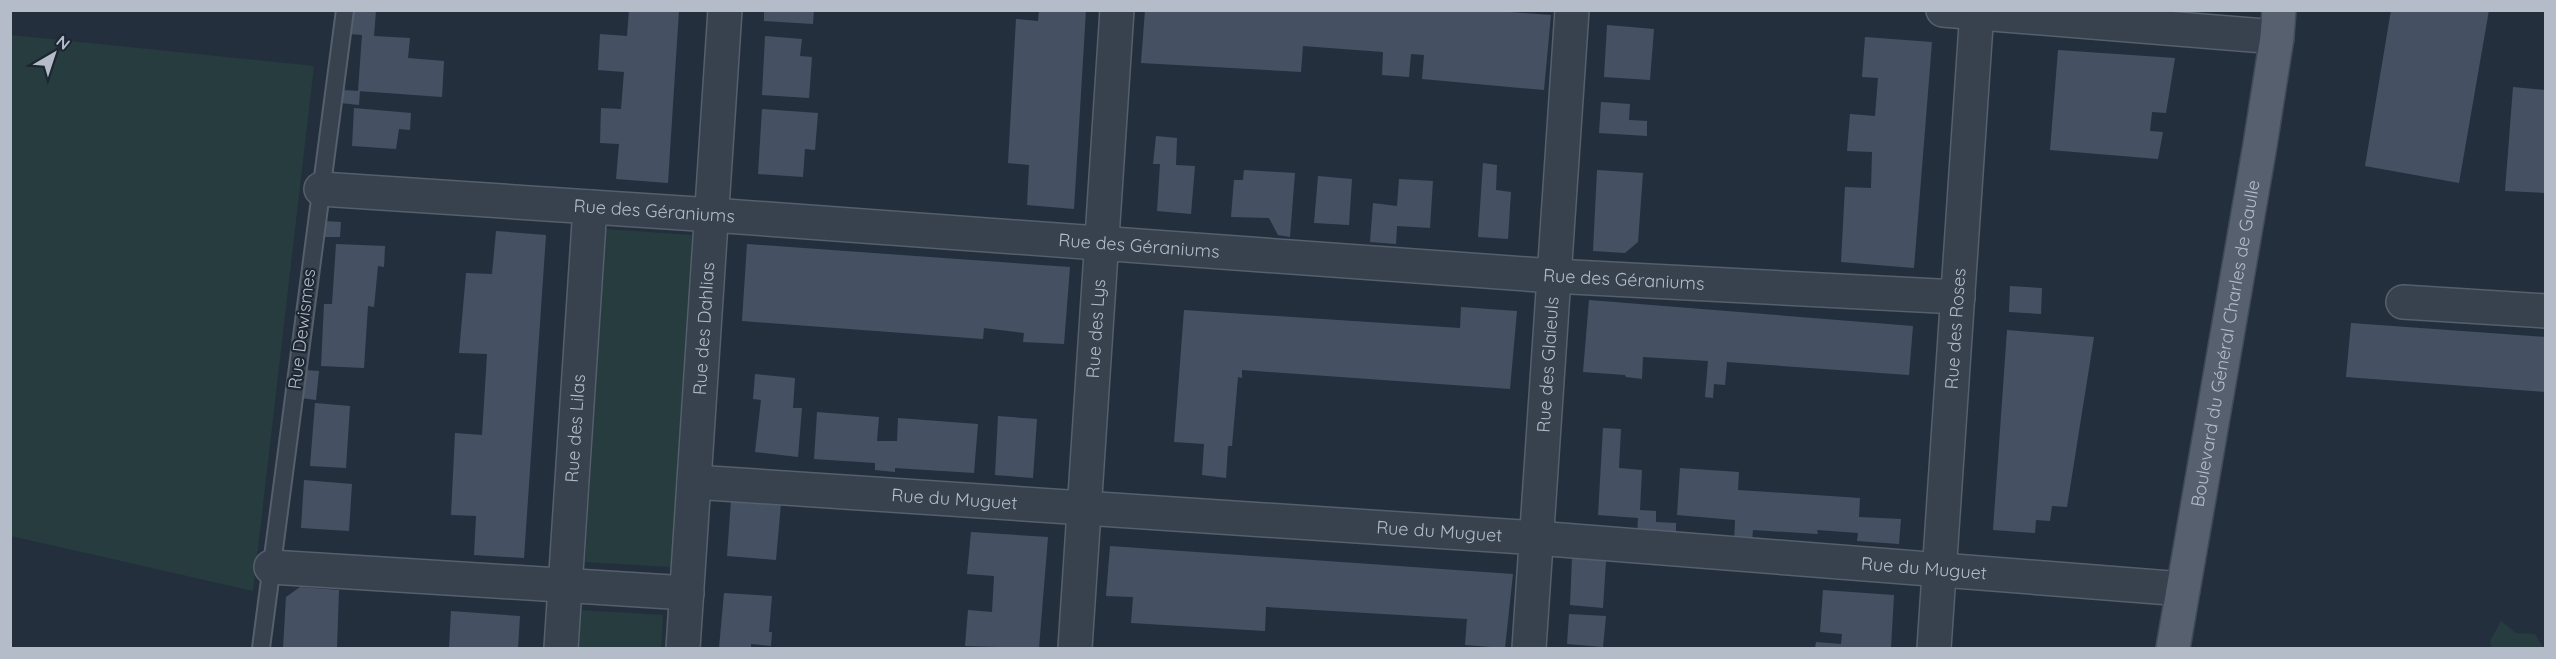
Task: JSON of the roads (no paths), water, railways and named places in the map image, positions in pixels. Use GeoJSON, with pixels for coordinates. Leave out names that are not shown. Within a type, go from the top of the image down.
{"type":"FeatureCollection","features":[{"type":"Feature","properties":{"kind":"main road","name":"Boulevard du Général Charles de Gaulle"},"geometry":{"type":"LineString","coordinates":[[2174,648],[2280,19]]}},
{"type":"Feature","properties":{"kind":"street","name":"Rue des Dahlias"},"geometry":{"type":"LineString","coordinates":[[683,648],[725,10]]}},
{"type":"Feature","properties":{"kind":"street","name":"Rue des Lys"},"geometry":{"type":"LineString","coordinates":[[1075,648],[1117,10]]}},
{"type":"Feature","properties":{"kind":"street","name":"Rue des Glaieuls"},"geometry":{"type":"LineString","coordinates":[[1529,648],[1572,10]]}},
{"type":"Feature","properties":{"kind":"street"},"geometry":{"type":"LineString","coordinates":[[1944,10],[2280,19]]}},
{"type":"Feature","properties":{"kind":"street","name":"Rue des Roses"},"geometry":{"type":"LineString","coordinates":[[1934,648],[1977,12]]}},
{"type":"Feature","properties":{"kind":"street","name":"Rue des Géraniums"},"geometry":{"type":"LineString","coordinates":[[321,189],[1553,276],[1958,297]]}},
{"type":"Feature","properties":{"kind":"street","name":"Rue des Lilas"},"geometry":{"type":"LineString","coordinates":[[561,648],[590,207]]}},
{"type":"Feature","properties":{"kind":"street"},"geometry":{"type":"LineString","coordinates":[[2403,302],[2546,311]]}},
{"type":"Feature","properties":{"kind":"street","name":"Rue du Muguet"},"geometry":{"type":"LineString","coordinates":[[694,482],[1536,538],[1940,568],[2183,589]]}},
{"type":"Feature","properties":{"kind":"street"},"geometry":{"type":"LineString","coordinates":[[272,567],[687,593]]}},
{"type":"Feature","properties":{"kind":"lane","name":"Rue Dewismes"},"geometry":{"type":"LineString","coordinates":[[261,648],[345,10]]}}]}
